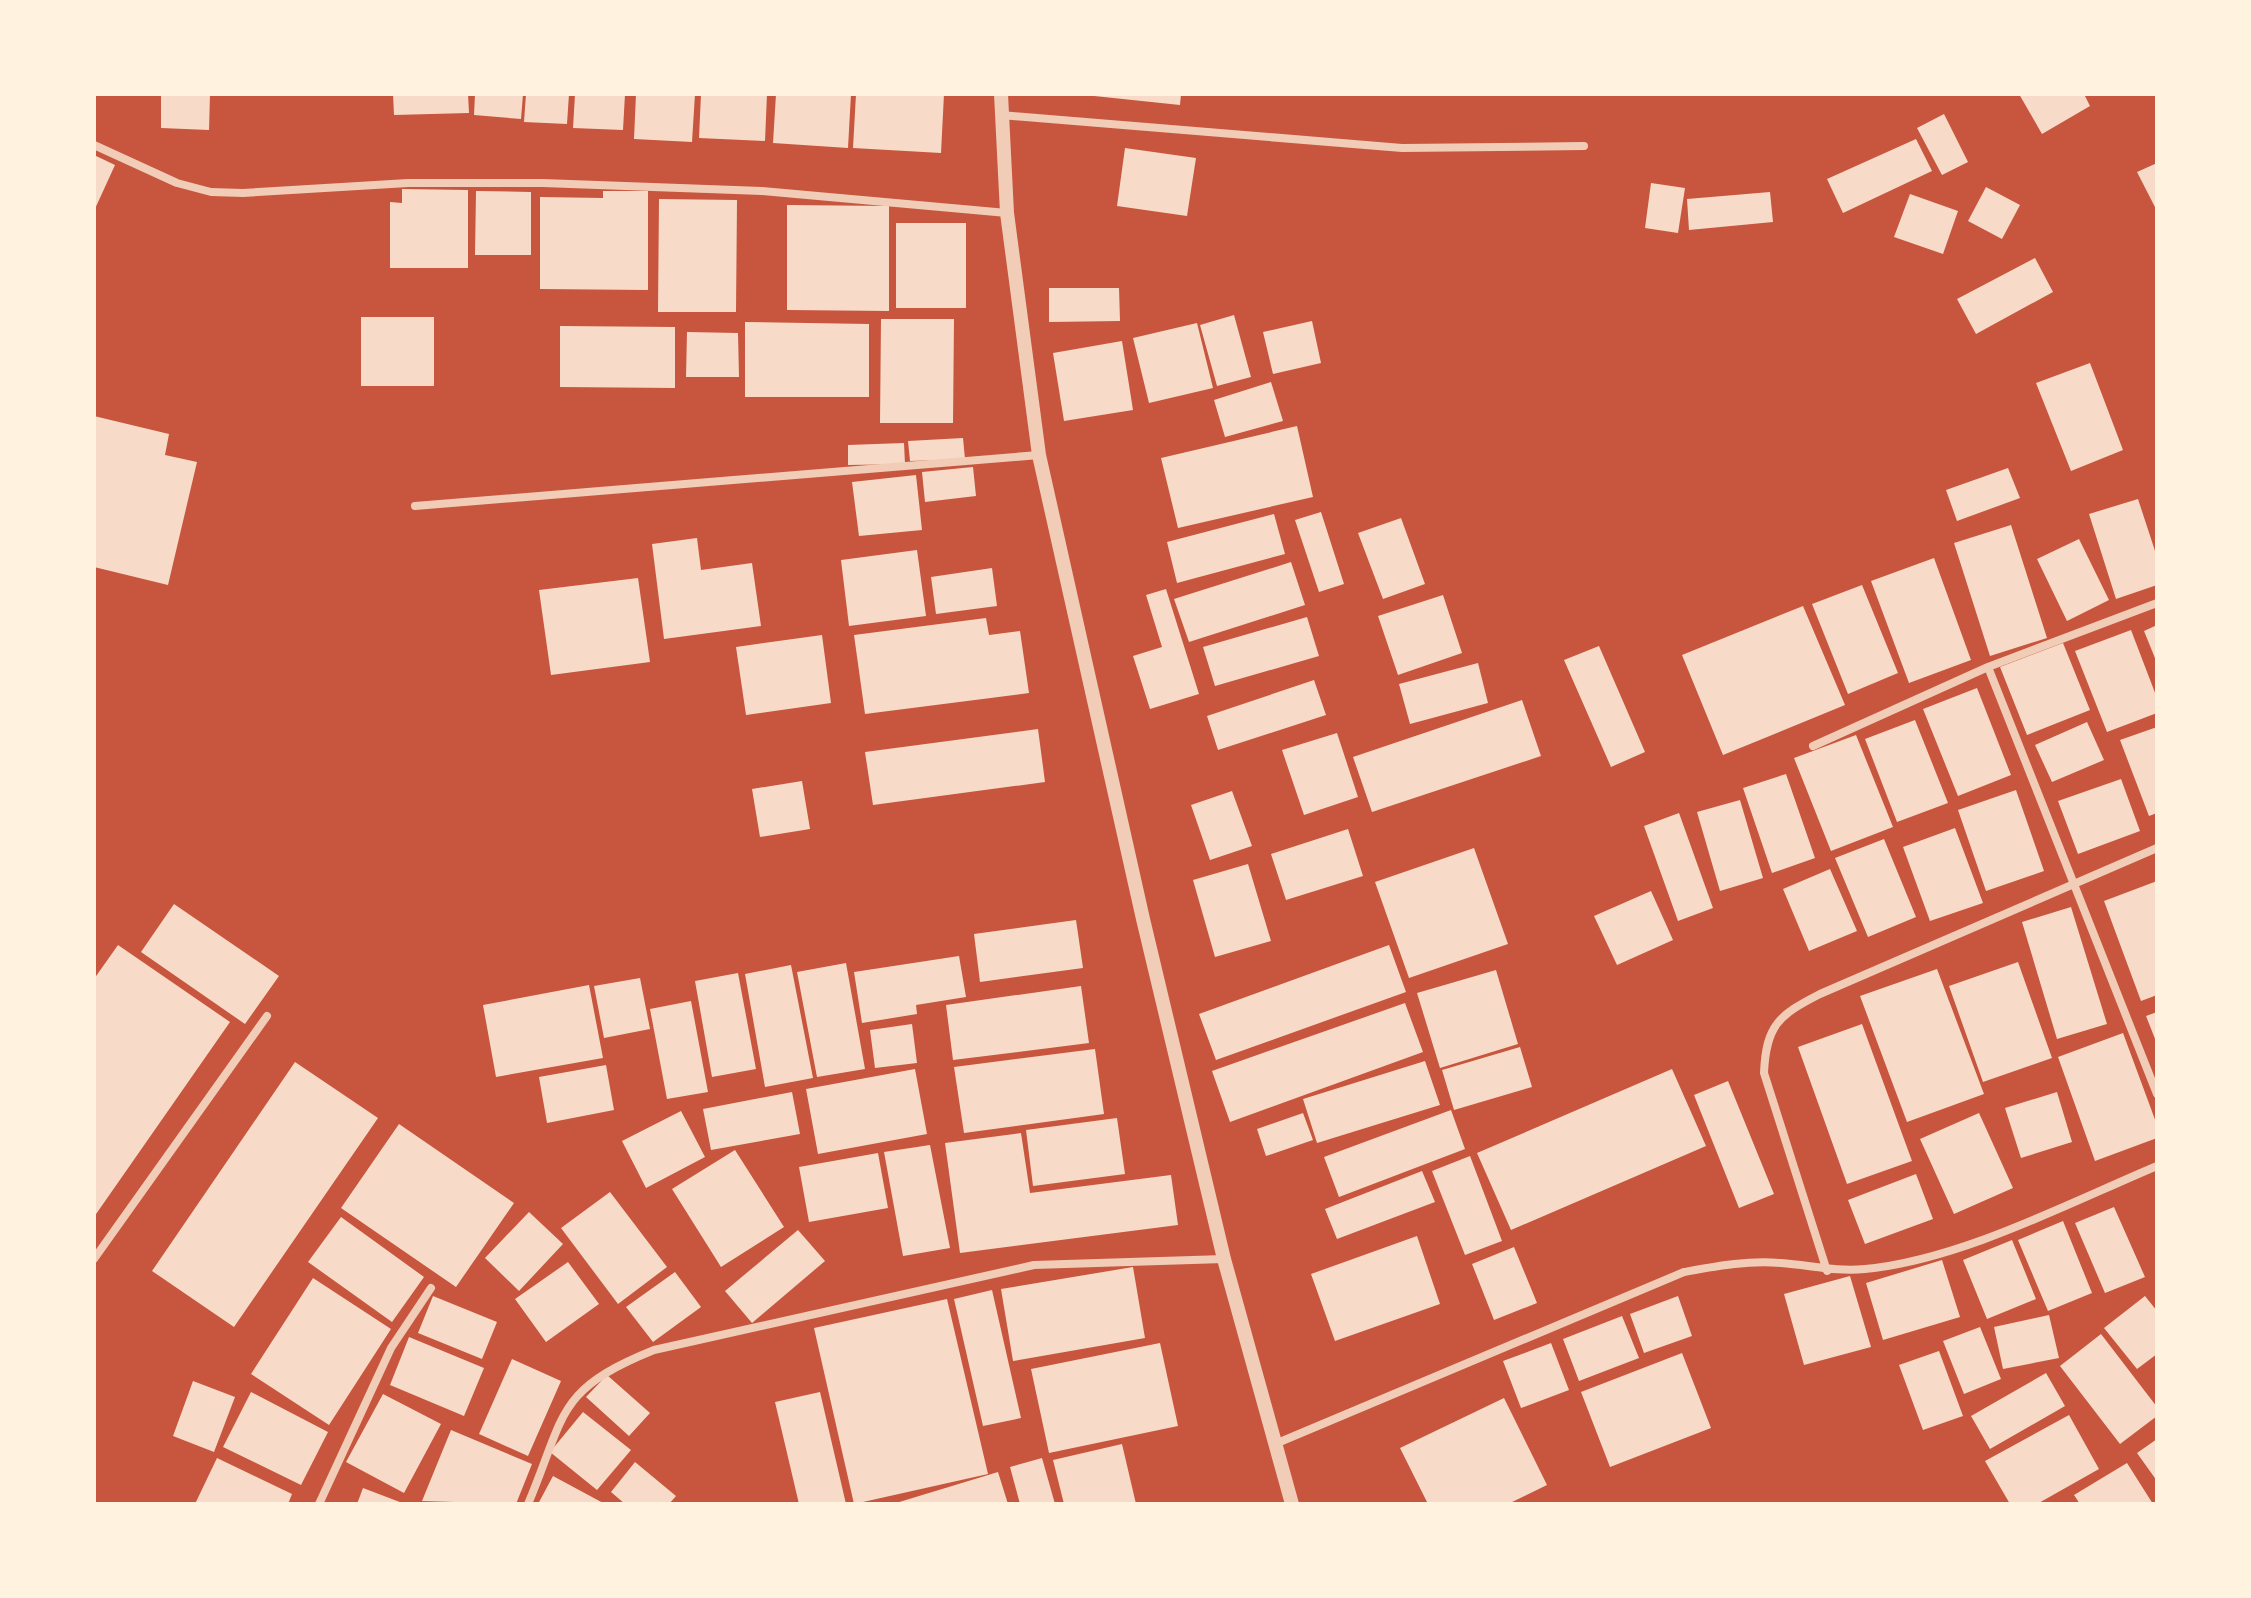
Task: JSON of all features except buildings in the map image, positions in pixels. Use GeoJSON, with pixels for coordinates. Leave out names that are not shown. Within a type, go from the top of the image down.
{"type":"FeatureCollection","features":[{"type":"Feature","properties":{"kind":"street"},"geometry":{"type":"LineString","coordinates":[[1001,94],[1007,213],[1039,455],[1143,919],[1224,1259],[1292,1504]]}},
{"type":"Feature","properties":{"kind":"street"},"geometry":{"type":"LineString","coordinates":[[1000,115],[1402,148],[1584,146]]}},
{"type":"Feature","properties":{"kind":"street"},"geometry":{"type":"LineString","coordinates":[[94,145],[177,183],[211,192],[243,193],[408,183],[543,183],[762,191],[1007,213]]}},
{"type":"Feature","properties":{"kind":"street"},"geometry":{"type":"LineString","coordinates":[[415,506],[1039,455]]}},
{"type":"Feature","properties":{"kind":"street"},"geometry":{"type":"LineString","coordinates":[[1813,746],[1988,667],[2157,603]]}},
{"type":"Feature","properties":{"kind":"street"},"geometry":{"type":"LineString","coordinates":[[1988,667],[2157,1094]]}},
{"type":"Feature","properties":{"kind":"street"},"geometry":{"type":"LineString","coordinates":[[1827,1271],[1764,1073],[1765,1043],[1775,1024],[1792,1008],[1820,994],[2157,848]]}},
{"type":"Feature","properties":{"kind":"street"},"geometry":{"type":"LineString","coordinates":[[94,1259],[267,1016]]}},
{"type":"Feature","properties":{"kind":"street"},"geometry":{"type":"LineString","coordinates":[[1275,1444],[1684,1272],[1738,1263],[1782,1263],[1827,1271],[1905,1263],[1999,1232],[2157,1166]]}},
{"type":"Feature","properties":{"kind":"street"},"geometry":{"type":"LineString","coordinates":[[528,1504],[560,1418],[579,1391],[609,1368],[654,1350],[1034,1265],[1224,1259]]}},
{"type":"Feature","properties":{"kind":"street"},"geometry":{"type":"LineString","coordinates":[[319,1504],[391,1348],[431,1288]]}}]}
